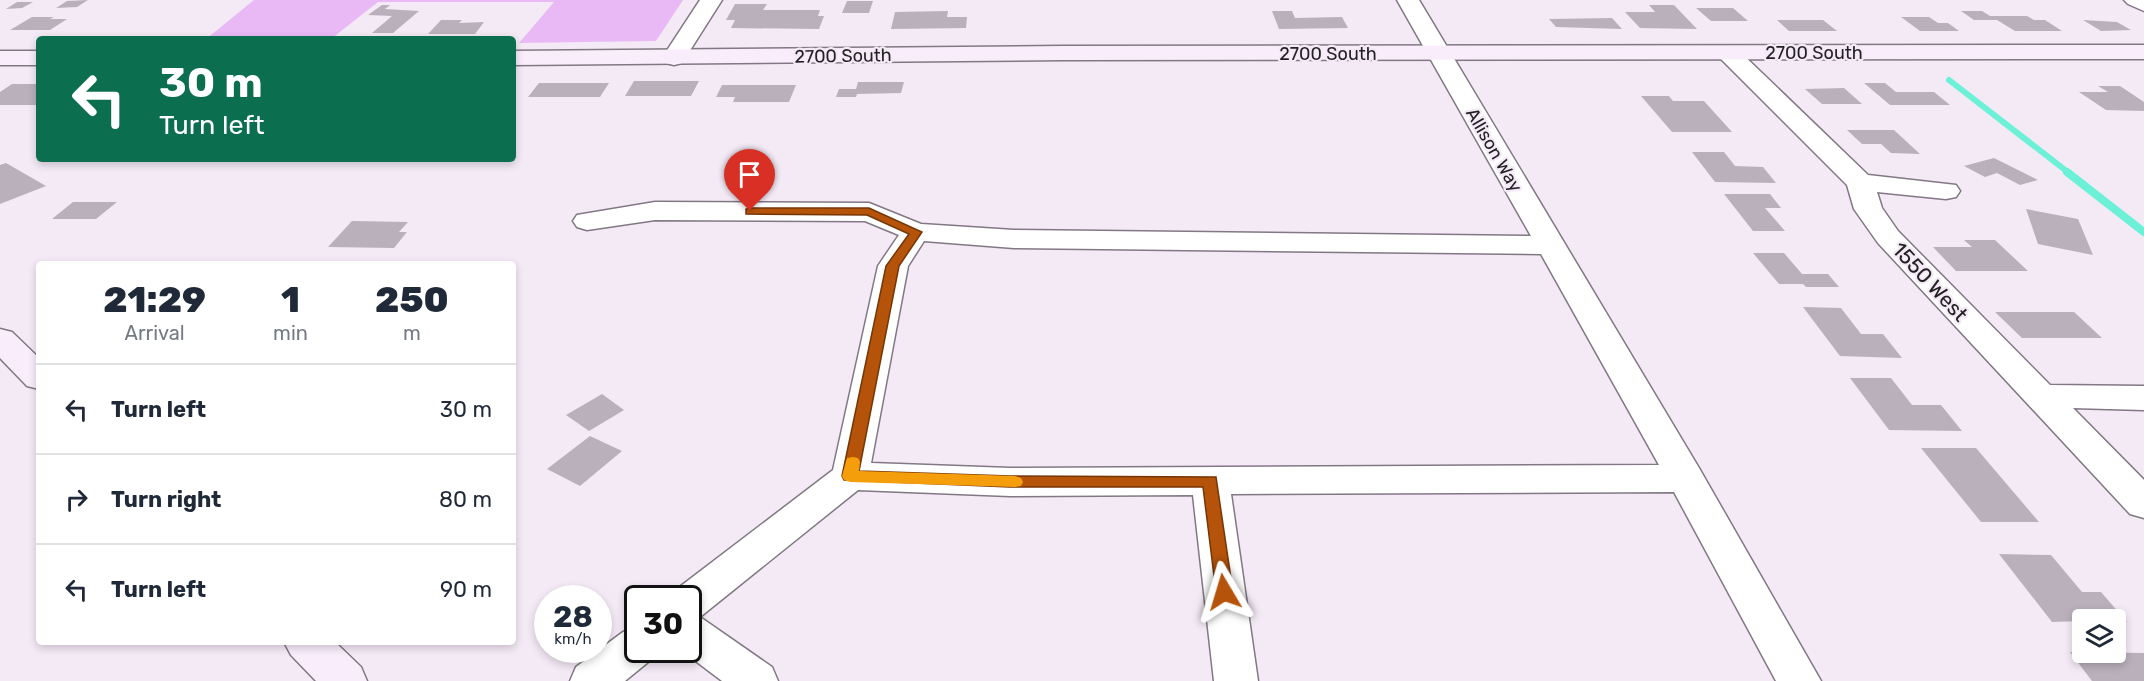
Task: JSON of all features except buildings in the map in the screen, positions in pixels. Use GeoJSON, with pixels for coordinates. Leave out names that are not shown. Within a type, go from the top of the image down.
{"type":"FeatureCollection","features":[{"type":"Feature","properties":{"kind":"main road","name":"2700 South"},"geometry":{"type":"LineString","coordinates":[[516,58],[1063,53],[2144,52]]}},
{"type":"Feature","properties":{"kind":"main road"},"geometry":{"type":"LineString","coordinates":[[0,58],[36,58]]}},
{"type":"Feature","properties":{"kind":"main road"},"geometry":{"type":"LineString","coordinates":[[0,339],[36,375]]}},
{"type":"Feature","properties":{"kind":"main road"},"geometry":{"type":"LineString","coordinates":[[309,645],[345,681]]}},
{"type":"Feature","properties":{"kind":"street"},"geometry":{"type":"LineString","coordinates":[[674,58],[711,0]]}},
{"type":"Feature","properties":{"kind":"street","name":"Allison Way"},"geometry":{"type":"LineString","coordinates":[[1408,0],[1686,478],[1799,681]]}},
{"type":"Feature","properties":{"kind":"street"},"geometry":{"type":"LineString","coordinates":[[2134,0],[2144,5]]}},
{"type":"Feature","properties":{"kind":"street","name":"1550 West"},"geometry":{"type":"LineString","coordinates":[[1729,54],[1860,182],[1868,209],[1888,237],[2144,504]]}},
{"type":"Feature","properties":{"kind":"street"},"geometry":{"type":"LineString","coordinates":[[1860,182],[1946,191]]}},
{"type":"Feature","properties":{"kind":"street"},"geometry":{"type":"LineString","coordinates":[[587,221],[655,211],[869,212],[916,232],[1014,239],[1550,245]]}},
{"type":"Feature","properties":{"kind":"street"},"geometry":{"type":"LineString","coordinates":[[702,593],[850,476],[893,266],[916,232]]}},
{"type":"Feature","properties":{"kind":"street"},"geometry":{"type":"LineString","coordinates":[[2038,396],[2144,398]]}},
{"type":"Feature","properties":{"kind":"street"},"geometry":{"type":"LineString","coordinates":[[850,476],[1010,482],[1686,478]]}},
{"type":"Feature","properties":{"kind":"street"},"geometry":{"type":"LineString","coordinates":[[1210,481],[1236,681]]}},
{"type":"Feature","properties":{"kind":"street"},"geometry":{"type":"LineString","coordinates":[[702,641],[756,681]]}},
{"type":"Feature","properties":{"kind":"street"},"geometry":{"type":"LineString","coordinates":[[592,681],[624,656]]}},
{"type":"Feature","properties":{"kind":"shaded area"},"geometry":{"type":"Polygon","coordinates":[[[254,0],[683,0],[656,41],[519,43],[554,2],[378,2],[335,36],[210,36],[254,0]]]}},
{"type":"Feature","properties":{"kind":"waterway"},"geometry":{"type":"LineString","coordinates":[[1949,80],[2069,173]]}},
{"type":"Feature","properties":{"kind":"waterway"},"geometry":{"type":"LineString","coordinates":[[2067,172],[2144,232]]}},
{"type":"Feature","properties":{"kind":"slow traffic"},"geometry":{"type":"LineString","coordinates":[[853,462],[850,476],[1015,482]]}},
{"type":"Feature","properties":{"kind":"route"},"geometry":{"type":"LineString","coordinates":[[750,211],[869,212],[916,232],[893,266],[850,476],[1010,482],[1210,481],[1224,592]]}}]}
